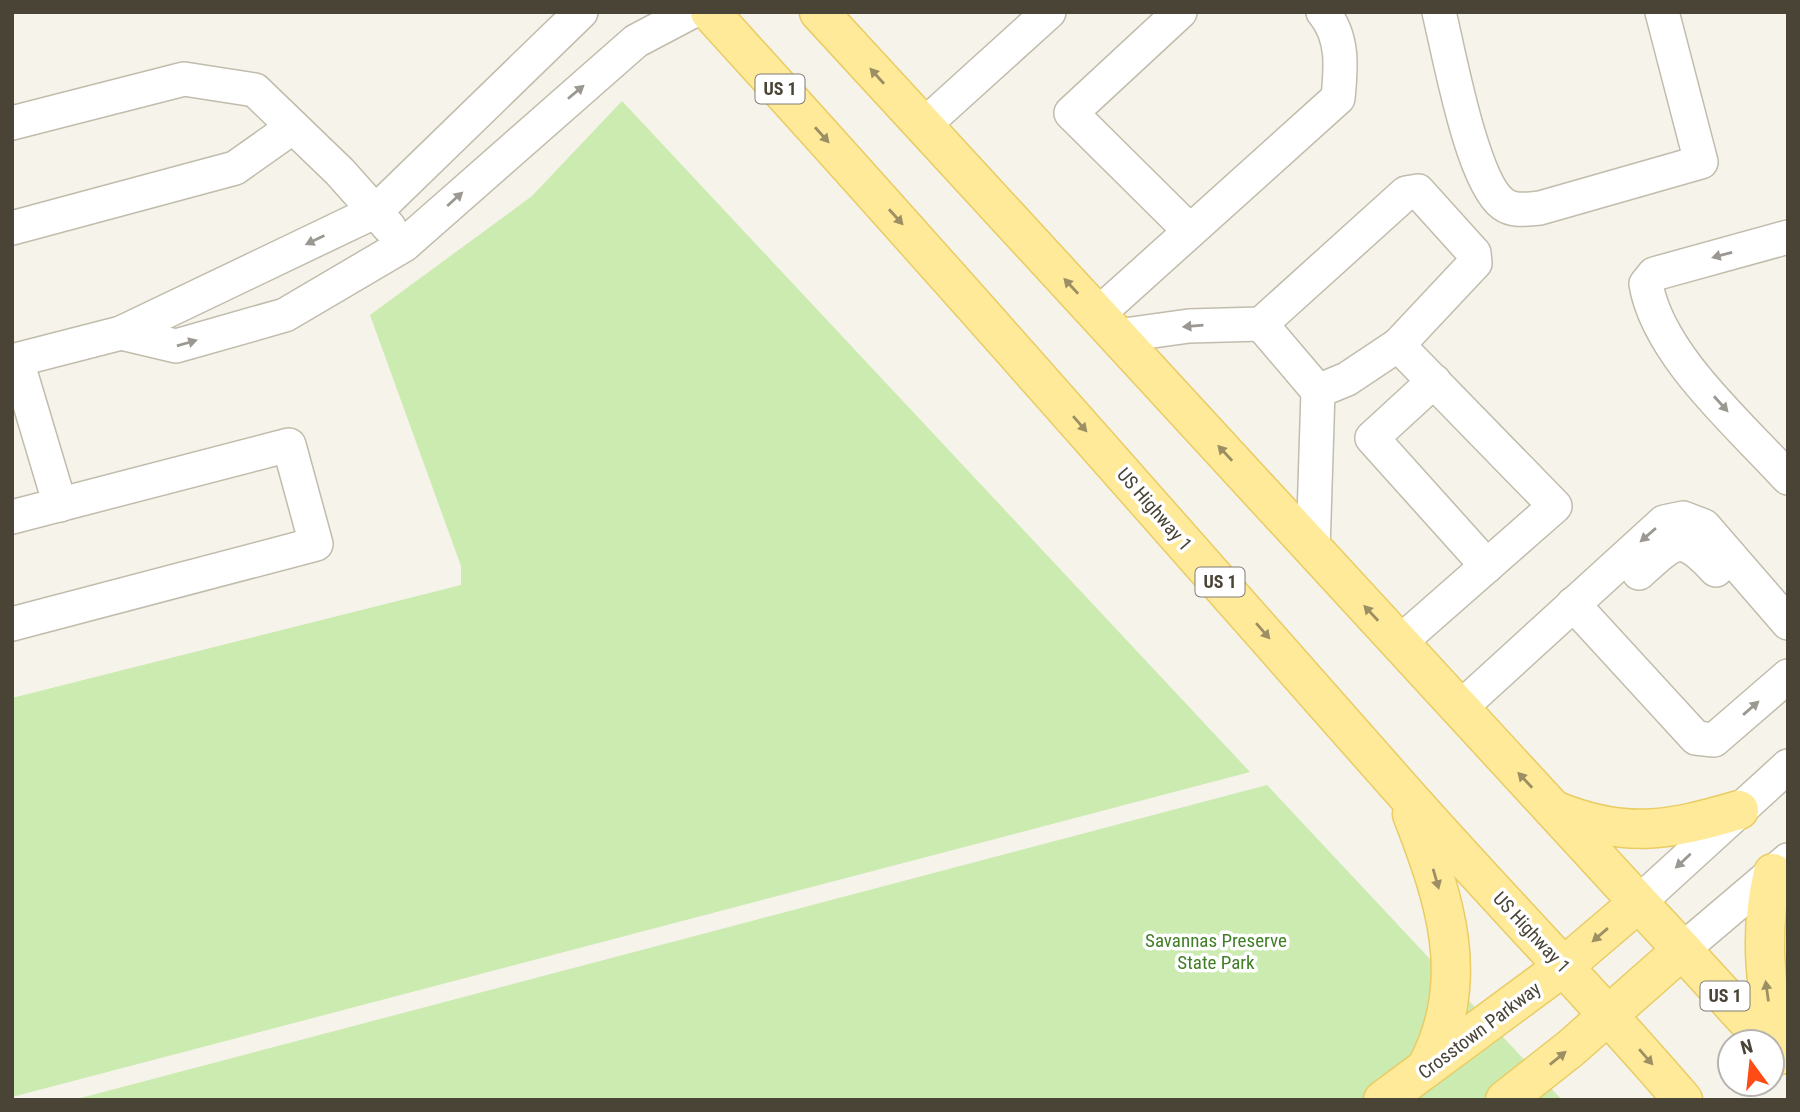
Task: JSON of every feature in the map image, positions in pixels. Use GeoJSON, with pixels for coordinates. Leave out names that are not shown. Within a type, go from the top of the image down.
{"type":"FeatureCollection","features":[{"type":"Feature","properties":{"kind":"main road","name":"US Highway 1"},"geometry":{"type":"LineString","coordinates":[[710,12],[961,290],[1404,792],[1608,1013],[1683,1100]]}},
{"type":"Feature","properties":{"kind":"main road"},"geometry":{"type":"LineString","coordinates":[[799,12],[828,21]]}},
{"type":"Feature","properties":{"kind":"main road","name":"US 1"},"geometry":{"type":"LineString","coordinates":[[828,21],[1754,1028]]}},
{"type":"Feature","properties":{"kind":"main road"},"geometry":{"type":"LineString","coordinates":[[1404,792],[1443,904],[1451,958],[1446,1020],[1441,1041],[1424,1071]]}},
{"type":"Feature","properties":{"kind":"main road"},"geometry":{"type":"LineString","coordinates":[[1552,810],[1589,825],[1648,829],[1688,824],[1739,810]]}},
{"type":"Feature","properties":{"kind":"main road"},"geometry":{"type":"LineString","coordinates":[[1773,1028],[1763,922],[1781,866]]}},
{"type":"Feature","properties":{"kind":"main road","name":"Crosstown Parkway"},"geometry":{"type":"LineString","coordinates":[[1382,1100],[1563,967],[1637,902]]}},
{"type":"Feature","properties":{"kind":"main road"},"geometry":{"type":"LineString","coordinates":[[1505,1100],[1571,1048],[1682,950]]}},
{"type":"Feature","properties":{"kind":"street"},"geometry":{"type":"LineString","coordinates":[[60,505],[14,361],[121,332],[376,211],[488,99],[581,12]]}},
{"type":"Feature","properties":{"kind":"street"},"geometry":{"type":"LineString","coordinates":[[121,332],[176,346],[285,315],[404,245],[524,136],[636,41],[691,12]]}},
{"type":"Feature","properties":{"kind":"street"},"geometry":{"type":"LineString","coordinates":[[923,126],[1049,12]]}},
{"type":"Feature","properties":{"kind":"street"},"geometry":{"type":"LineString","coordinates":[[1180,12],[1071,113],[1190,231]]}},
{"type":"Feature","properties":{"kind":"street"},"geometry":{"type":"LineString","coordinates":[[1107,325],[1190,231],[1338,98],[1342,56],[1329,19],[1323,12]]}},
{"type":"Feature","properties":{"kind":"street"},"geometry":{"type":"LineString","coordinates":[[1439,12],[1479,169],[1503,204],[1519,210],[1539,208],[1701,162],[1662,12]]}},
{"type":"Feature","properties":{"kind":"street"},"geometry":{"type":"LineString","coordinates":[[12,124],[184,79],[255,90],[376,211],[404,245]]}},
{"type":"Feature","properties":{"kind":"street"},"geometry":{"type":"LineString","coordinates":[[488,99],[524,136]]}},
{"type":"Feature","properties":{"kind":"street"},"geometry":{"type":"LineString","coordinates":[[12,228],[235,168],[293,127]]}},
{"type":"Feature","properties":{"kind":"street"},"geometry":{"type":"LineString","coordinates":[[1107,325],[1261,324],[1406,193],[1415,190],[1476,258],[1474,267],[1398,345],[1347,379],[1318,391]]}},
{"type":"Feature","properties":{"kind":"street"},"geometry":{"type":"LineString","coordinates":[[1788,237],[1654,274],[1646,284],[1659,326],[1675,353],[1788,478]]}},
{"type":"Feature","properties":{"kind":"street"},"geometry":{"type":"LineString","coordinates":[[1261,324],[1318,391],[1313,550]]}},
{"type":"Feature","properties":{"kind":"street"},"geometry":{"type":"LineString","coordinates":[[1398,345],[1555,506],[1399,643]]}},
{"type":"Feature","properties":{"kind":"street"},"geometry":{"type":"LineString","coordinates":[[1434,381],[1373,438],[1488,566]]}},
{"type":"Feature","properties":{"kind":"street"},"geometry":{"type":"LineString","coordinates":[[12,517],[289,445],[316,544],[12,624]]}},
{"type":"Feature","properties":{"kind":"street"},"geometry":{"type":"LineString","coordinates":[[1580,612],[1653,529],[1664,522],[1683,518],[1704,526],[1788,623]]}},
{"type":"Feature","properties":{"kind":"street"},"geometry":{"type":"LineString","coordinates":[[1459,709],[1670,544],[1681,542],[1702,554],[1780,642],[1788,645]]}},
{"type":"Feature","properties":{"kind":"street"},"geometry":{"type":"LineString","coordinates":[[1580,612],[1696,737],[1714,740],[1788,676]]}},
{"type":"Feature","properties":{"kind":"street"},"geometry":{"type":"LineString","coordinates":[[1637,902],[1788,766]]}},
{"type":"Feature","properties":{"kind":"street"},"geometry":{"type":"LineString","coordinates":[[1682,950],[1781,866]]}},
{"type":"Feature","properties":{"kind":"green space"},"geometry":{"type":"Polygon","coordinates":[[[622,101],[1250,772],[12,1097],[12,698],[461,585],[461,566],[370,315],[532,196],[622,101]]]}},
{"type":"Feature","properties":{"kind":"green space","name":"Savannas Preserve State Park"},"geometry":{"type":"Polygon","coordinates":[[[1267,785],[1562,1100],[73,1100],[1267,785]]]}}]}
